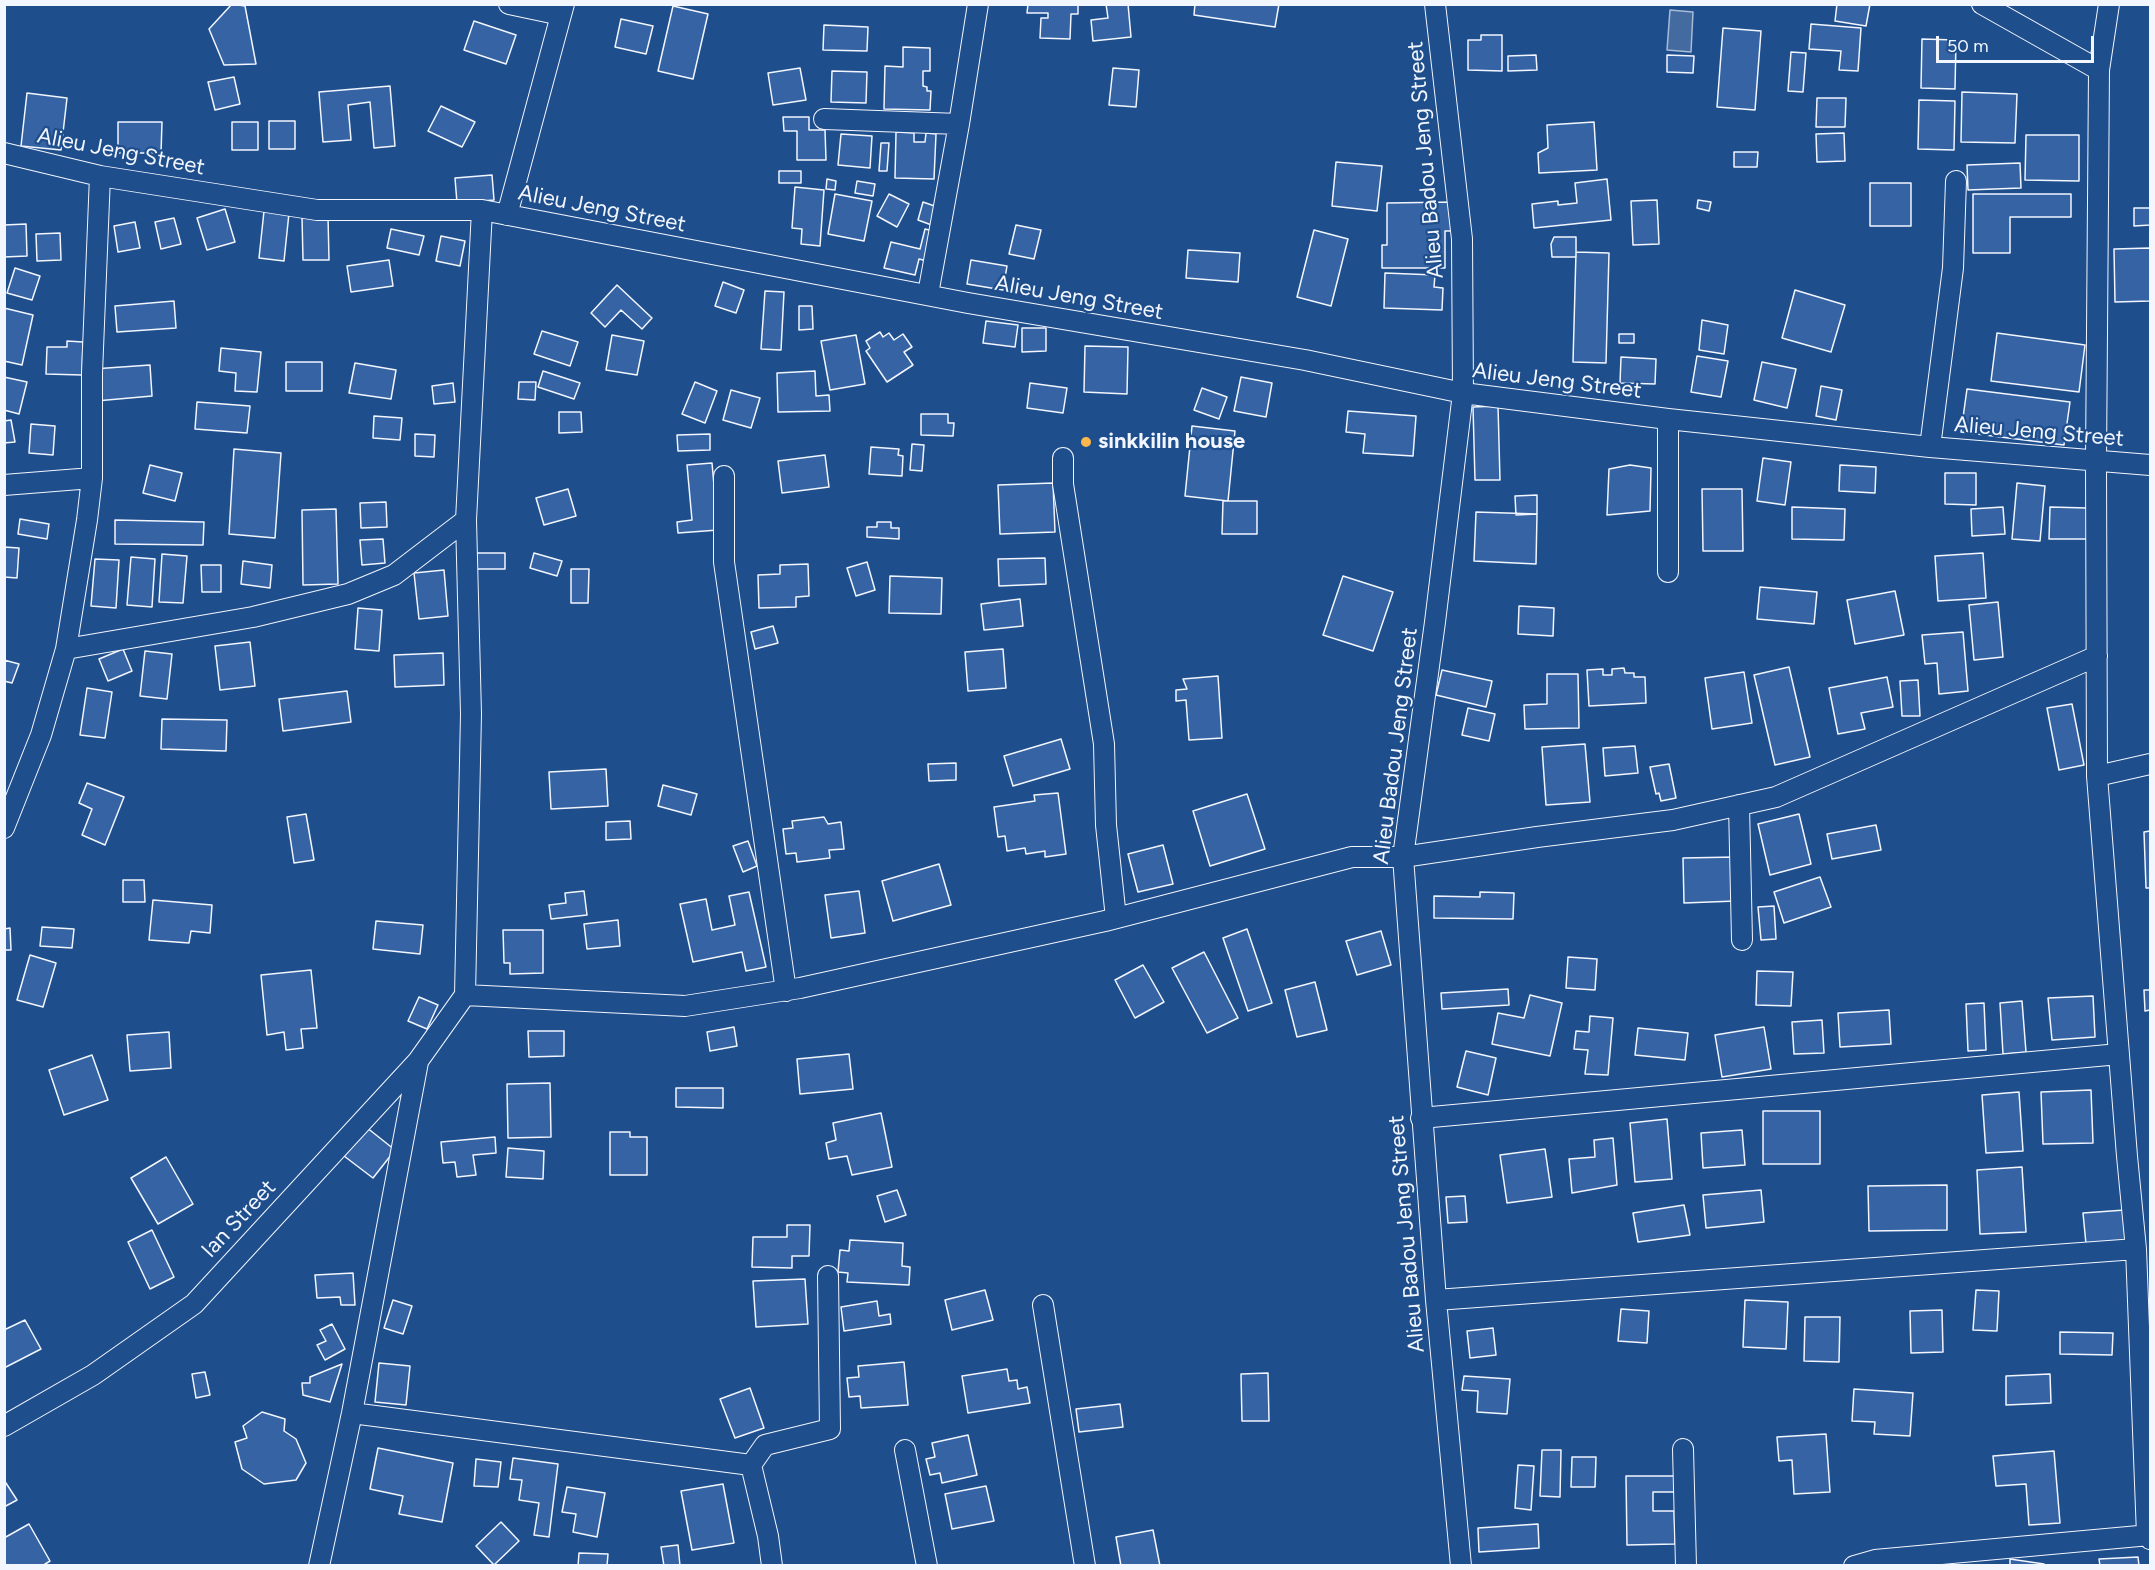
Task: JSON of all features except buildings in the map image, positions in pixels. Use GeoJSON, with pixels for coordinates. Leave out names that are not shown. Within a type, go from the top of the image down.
{"type":"FeatureCollection","features":[{"type":"Feature","properties":{"kind":"street"},"geometry":{"type":"LineString","coordinates":[[507,215],[563,10],[509,4]]}},
{"type":"Feature","properties":{"kind":"street"},"geometry":{"type":"LineString","coordinates":[[928,294],[978,4]]}},
{"type":"Feature","properties":{"kind":"street","name":"Alieu Badou Jeng Street"},"geometry":{"type":"LineString","coordinates":[[1435,4],[1462,238],[1463,393],[1403,857],[1421,1118],[1461,1566]]}},
{"type":"Feature","properties":{"kind":"street"},"geometry":{"type":"LineString","coordinates":[[1982,4],[2099,70]]}},
{"type":"Feature","properties":{"kind":"street"},"geometry":{"type":"LineString","coordinates":[[1854,1566],[1875,1560],[2149,1536],[2136,1249],[2097,776],[2096,462],[2099,70],[2109,4]]}},
{"type":"Feature","properties":{"kind":"street"},"geometry":{"type":"LineString","coordinates":[[825,119],[959,124]]}},
{"type":"Feature","properties":{"kind":"street","name":"Alieu Jeng Street"},"geometry":{"type":"LineString","coordinates":[[4,153],[100,176],[317,210],[482,210],[968,303],[1305,360],[1463,393],[1668,419],[1930,447],[2151,465]]}},
{"type":"Feature","properties":{"kind":"street"},"geometry":{"type":"LineString","coordinates":[[4,828],[41,735],[66,649],[87,520],[92,478],[92,373],[100,176]]}},
{"type":"Feature","properties":{"kind":"street"},"geometry":{"type":"LineString","coordinates":[[1930,447],[1953,268],[1956,182]]}},
{"type":"Feature","properties":{"kind":"street"},"geometry":{"type":"LineString","coordinates":[[482,210],[466,520],[471,714],[465,995],[685,1006],[786,991],[1116,918],[1352,857],[1403,857],[1673,820],[1776,796],[2097,656]]}},
{"type":"Feature","properties":{"kind":"street"},"geometry":{"type":"LineString","coordinates":[[1668,419],[1668,572]]}},
{"type":"Feature","properties":{"kind":"street"},"geometry":{"type":"LineString","coordinates":[[1062,458],[1063,484],[1104,744],[1106,825],[1116,918]]}},
{"type":"Feature","properties":{"kind":"street"},"geometry":{"type":"LineString","coordinates":[[724,476],[724,562],[786,991]]}},
{"type":"Feature","properties":{"kind":"street"},"geometry":{"type":"LineString","coordinates":[[4,485],[92,478]]}},
{"type":"Feature","properties":{"kind":"street"},"geometry":{"type":"LineString","coordinates":[[66,649],[253,617],[348,594],[394,575],[466,520]]}},
{"type":"Feature","properties":{"kind":"street"},"geometry":{"type":"LineString","coordinates":[[2097,776],[2151,764]]}},
{"type":"Feature","properties":{"kind":"street"},"geometry":{"type":"LineString","coordinates":[[1738,805],[1742,940]]}},
{"type":"Feature","properties":{"kind":"street","name":"Ian Street"},"geometry":{"type":"LineString","coordinates":[[4,1426],[93,1375],[194,1304],[418,1061],[465,995]]}},
{"type":"Feature","properties":{"kind":"street"},"geometry":{"type":"LineString","coordinates":[[1421,1118],[2119,1054]]}},
{"type":"Feature","properties":{"kind":"street"},"geometry":{"type":"LineString","coordinates":[[319,1566],[352,1413],[418,1061]]}},
{"type":"Feature","properties":{"kind":"street"},"geometry":{"type":"LineString","coordinates":[[1436,1300],[2136,1249]]}},
{"type":"Feature","properties":{"kind":"street"},"geometry":{"type":"LineString","coordinates":[[772,1566],[768,1536],[751,1465],[765,1445],[830,1429],[828,1276]]}},
{"type":"Feature","properties":{"kind":"street"},"geometry":{"type":"LineString","coordinates":[[1043,1305],[1085,1566]]}},
{"type":"Feature","properties":{"kind":"street"},"geometry":{"type":"LineString","coordinates":[[352,1413],[751,1465]]}},
{"type":"Feature","properties":{"kind":"street"},"geometry":{"type":"LineString","coordinates":[[1683,1449],[1686,1566]]}},
{"type":"Feature","properties":{"kind":"street"},"geometry":{"type":"LineString","coordinates":[[905,1450],[927,1566]]}},
{"type":"Feature","properties":{"kind":"water"},"geometry":{"type":"Polygon","coordinates":[[[1670,10],[1693,12],[1691,52],[1667,50],[1670,10]]]}},
{"type":"Feature","properties":{"kind":"place","name":"sinkkilin house"},"geometry":{"type":"Point","coordinates":[1086,442]}}]}
